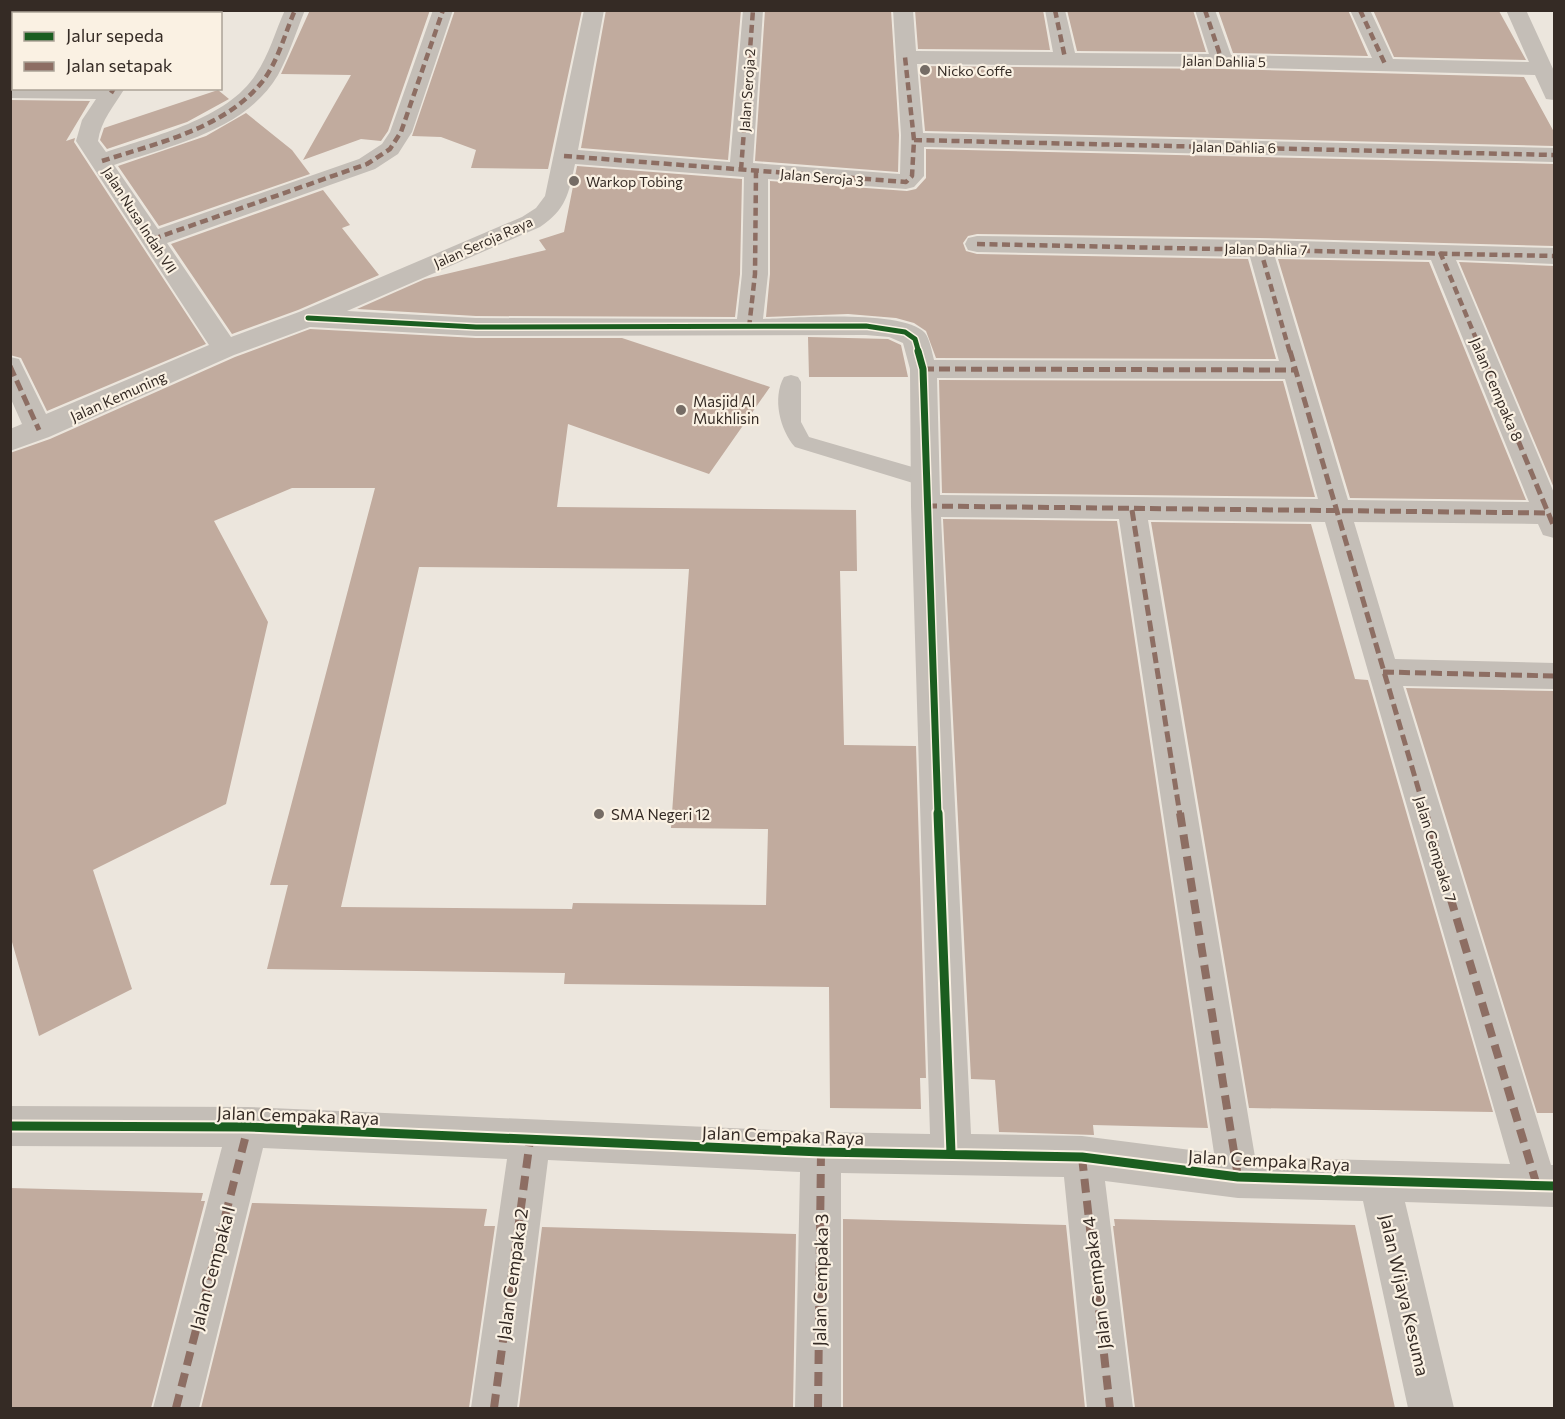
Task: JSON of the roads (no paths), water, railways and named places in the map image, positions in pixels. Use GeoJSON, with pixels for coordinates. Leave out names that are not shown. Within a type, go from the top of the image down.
{"type":"FeatureCollection","features":[{"type":"Feature","properties":{"kind":"street"},"geometry":{"type":"LineString","coordinates":[[10,14],[13,10]]}},
{"type":"Feature","properties":{"kind":"street"},"geometry":{"type":"LineString","coordinates":[[102,161],[218,120],[244,102],[264,81],[295,10]]}},
{"type":"Feature","properties":{"kind":"street"},"geometry":{"type":"LineString","coordinates":[[153,239],[367,164],[390,149],[401,132],[443,10]]}},
{"type":"Feature","properties":{"kind":"street","name":"Jalan Seroja Raya"},"geometry":{"type":"LineString","coordinates":[[225,349],[308,318],[531,222],[545,213],[557,196],[594,10]]}},
{"type":"Feature","properties":{"kind":"street","name":"Jalan Seroja 2"},"geometry":{"type":"LineString","coordinates":[[749,328],[755,274],[748,170],[753,10]]}},
{"type":"Feature","properties":{"kind":"street","name":"Jalan Seroja 3"},"geometry":{"type":"LineString","coordinates":[[564,156],[906,182],[912,176],[914,140],[905,57],[903,10]]}},
{"type":"Feature","properties":{"kind":"street"},"geometry":{"type":"LineString","coordinates":[[1055,10],[1065,58]]}},
{"type":"Feature","properties":{"kind":"street"},"geometry":{"type":"LineString","coordinates":[[1205,10],[1222,61]]}},
{"type":"Feature","properties":{"kind":"street"},"geometry":{"type":"LineString","coordinates":[[1360,10],[1385,64]]}},
{"type":"Feature","properties":{"kind":"street"},"geometry":{"type":"LineString","coordinates":[[1516,10],[1554,94]]}},
{"type":"Feature","properties":{"kind":"street","name":"Jalan Dahlia 5"},"geometry":{"type":"LineString","coordinates":[[905,57],[1385,64],[1543,69]]}},
{"type":"Feature","properties":{"kind":"street"},"geometry":{"type":"LineString","coordinates":[[10,91],[112,91]]}},
{"type":"Feature","properties":{"kind":"street","name":"Jalan Nusa Indah VII"},"geometry":{"type":"LineString","coordinates":[[112,91],[87,131],[87,141],[225,349]]}},
{"type":"Feature","properties":{"kind":"street","name":"Jalan Dahlia 6"},"geometry":{"type":"LineString","coordinates":[[914,140],[1554,155]]}},
{"type":"Feature","properties":{"kind":"street","name":"Jalan Dahlia 7"},"geometry":{"type":"LineString","coordinates":[[977,244],[1260,248],[1554,256]]}},
{"type":"Feature","properties":{"kind":"street","name":"Jalan Cempaka 7"},"geometry":{"type":"LineString","coordinates":[[1260,248],[1383,672],[1546,1186]]}},
{"type":"Feature","properties":{"kind":"street","name":"Jalan Cempaka 8"},"geometry":{"type":"LineString","coordinates":[[1440,252],[1552,520]]}},
{"type":"Feature","properties":{"kind":"street"},"geometry":{"type":"LineString","coordinates":[[308,318],[476,327],[866,326],[890,327],[905,332],[915,339],[923,369],[951,1153]]}},
{"type":"Feature","properties":{"kind":"street","name":"Jalan Kemuning"},"geometry":{"type":"LineString","coordinates":[[10,441],[225,349]]}},
{"type":"Feature","properties":{"kind":"street"},"geometry":{"type":"LineString","coordinates":[[10,366],[39,430]]}},
{"type":"Feature","properties":{"kind":"street"},"geometry":{"type":"LineString","coordinates":[[923,369],[1296,370]]}},
{"type":"Feature","properties":{"kind":"street"},"geometry":{"type":"LineString","coordinates":[[926,492],[1132,510],[1337,512],[1552,520]]}},
{"type":"Feature","properties":{"kind":"street"},"geometry":{"type":"LineString","coordinates":[[1132,510],[1238,1177]]}},
{"type":"Feature","properties":{"kind":"street"},"geometry":{"type":"LineString","coordinates":[[1383,672],[1554,676]]}},
{"type":"Feature","properties":{"kind":"street","name":"Jalan Cempaka Raya"},"geometry":{"type":"LineString","coordinates":[[10,1126],[248,1127],[821,1152],[1082,1157],[1238,1177],[1546,1186]]}},
{"type":"Feature","properties":{"kind":"street","name":"Jalan Cempaka I"},"geometry":{"type":"LineString","coordinates":[[176,1408],[248,1127]]}},
{"type":"Feature","properties":{"kind":"street","name":"Jalan Cempaka 2"},"geometry":{"type":"LineString","coordinates":[[494,1408],[530,1140]]}},
{"type":"Feature","properties":{"kind":"street","name":"Jalan Cempaka 3"},"geometry":{"type":"LineString","coordinates":[[818,1408],[821,1152]]}},
{"type":"Feature","properties":{"kind":"street","name":"Jalan Cempaka 4"},"geometry":{"type":"LineString","coordinates":[[1082,1157],[1110,1408]]}},
{"type":"Feature","properties":{"kind":"street","name":"Jalan Wijaya Kesuma"},"geometry":{"type":"LineString","coordinates":[[1379,1181],[1431,1408]]}},
{"type":"Feature","properties":{"kind":"lane"},"geometry":{"type":"LineString","coordinates":[[790,382],[790,423],[794,434],[802,442],[926,492]]}},
{"type":"Feature","properties":{"kind":"place","name":"Nicko Coffe"},"geometry":{"type":"Point","coordinates":[925,70]}},
{"type":"Feature","properties":{"kind":"place","name":"Warkop Tobing"},"geometry":{"type":"Point","coordinates":[574,181]}},
{"type":"Feature","properties":{"kind":"place","name":"Masjid Al Mukhlisin"},"geometry":{"type":"Point","coordinates":[681,410]}},
{"type":"Feature","properties":{"kind":"place","name":"SMA Negeri 12"},"geometry":{"type":"Point","coordinates":[599,814]}}]}
